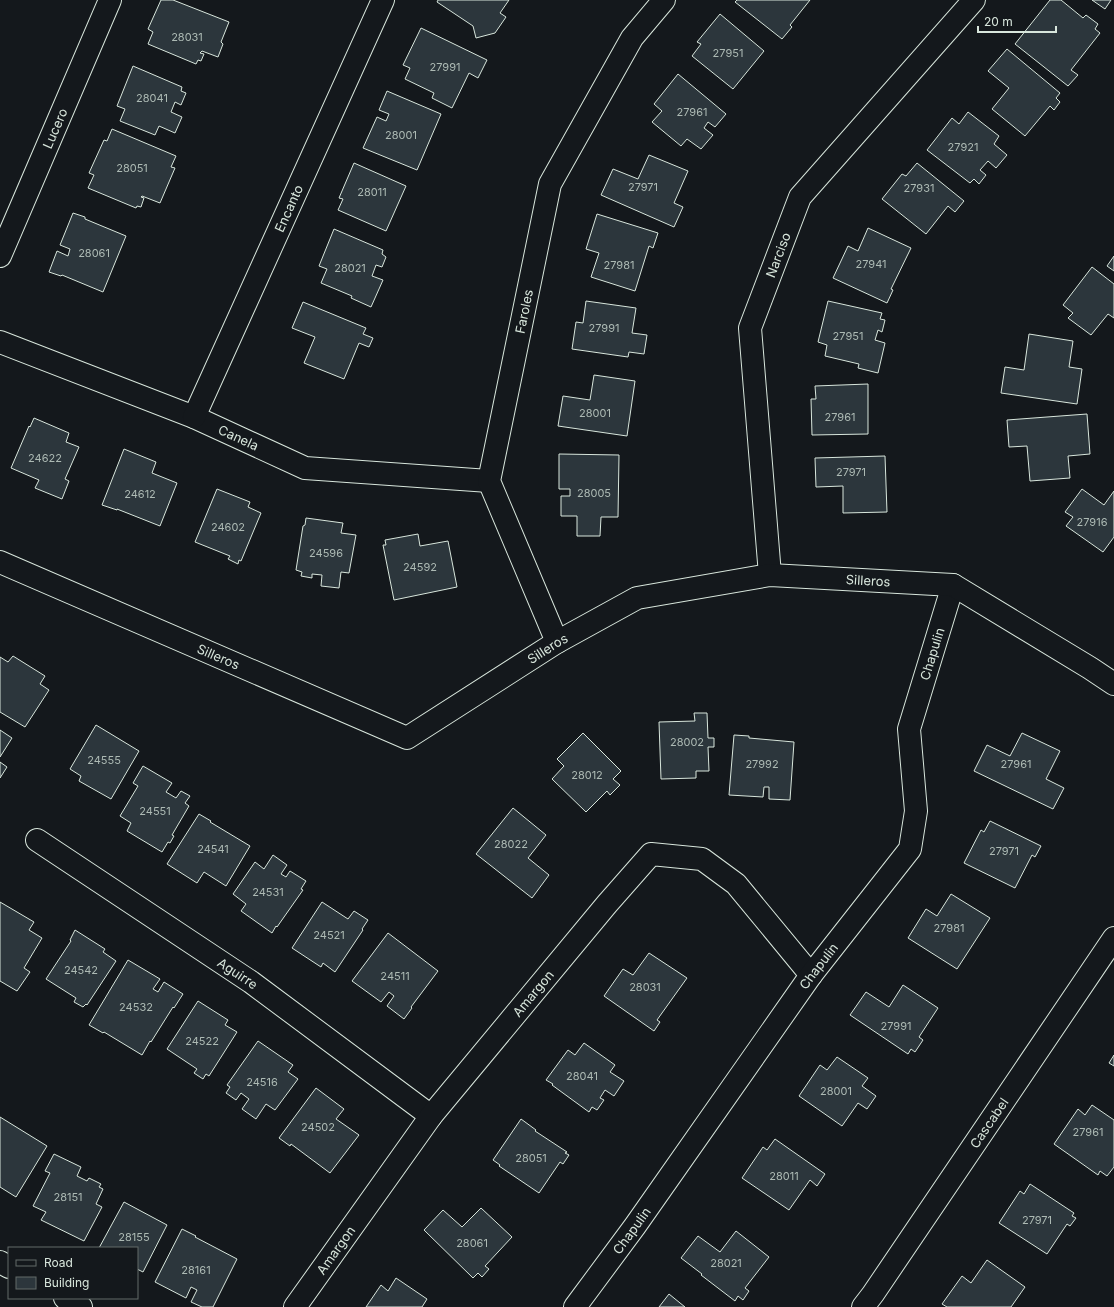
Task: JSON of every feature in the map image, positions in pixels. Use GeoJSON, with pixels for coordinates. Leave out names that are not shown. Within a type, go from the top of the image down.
{"type":"FeatureCollection","features":[{"type":"Feature","properties":{"kind":"street","name":"Lucero"},"geometry":{"type":"LineString","coordinates":[[0,256],[110,0]]}},
{"type":"Feature","properties":{"kind":"street","name":"Encanto"},"geometry":{"type":"LineString","coordinates":[[194,418],[383,0]]}},
{"type":"Feature","properties":{"kind":"street","name":"Faroles"},"geometry":{"type":"LineString","coordinates":[[489,481],[550,184],[632,38],[664,0]]}},
{"type":"Feature","properties":{"kind":"street","name":"Narciso"},"geometry":{"type":"LineString","coordinates":[[770,575],[750,328],[800,197],[974,0]]}},
{"type":"Feature","properties":{"kind":"street","name":"Canela"},"geometry":{"type":"LineString","coordinates":[[0,342],[194,418],[305,468],[489,481]]}},
{"type":"Feature","properties":{"kind":"street"},"geometry":{"type":"LineString","coordinates":[[489,481],[557,642]]}},
{"type":"Feature","properties":{"kind":"street","name":"Silleros"},"geometry":{"type":"LineString","coordinates":[[0,562],[407,738],[557,642],[637,598],[770,575],[953,585],[1114,684]]}},
{"type":"Feature","properties":{"kind":"street","name":"Chapulin"},"geometry":{"type":"LineString","coordinates":[[574,1307],[635,1226],[811,975],[910,849],[916,811],[909,729],[953,585]]}},
{"type":"Feature","properties":{"kind":"street","name":"Aguirre"},"geometry":{"type":"LineString","coordinates":[[37,840],[251,982],[431,1116]]}},
{"type":"Feature","properties":{"kind":"street","name":"Amargon"},"geometry":{"type":"LineString","coordinates":[[295,1307],[431,1116],[607,904],[651,854],[702,859],[736,884],[811,975]]}},
{"type":"Feature","properties":{"kind":"street","name":"Cascabel"},"geometry":{"type":"LineString","coordinates":[[863,1307],[874,1294],[1114,938]]}},
{"type":"Feature","properties":{"kind":"street"},"geometry":{"type":"LineString","coordinates":[[67,1299],[81,1307]]}},
{"type":"Feature","properties":{"kind":"building"},"geometry":{"type":"Polygon","coordinates":[[[161,0],[173,0],[229,22],[221,42],[223,44],[218,57],[202,51],[200,53],[204,54],[201,61],[198,60],[196,64],[148,44],[153,32],[148,29],[161,0]]]}},
{"type":"Feature","properties":{"kind":"building"},"geometry":{"type":"Polygon","coordinates":[[[438,0],[509,0],[500,13],[506,17],[495,33],[476,38],[473,26],[437,2],[438,0]]]}},
{"type":"Feature","properties":{"kind":"building"},"geometry":{"type":"Polygon","coordinates":[[[737,0],[810,0],[790,25],[792,27],[782,39],[735,2],[737,0]]]}},
{"type":"Feature","properties":{"kind":"building"},"geometry":{"type":"Polygon","coordinates":[[[1050,0],[1061,0],[1083,18],[1086,15],[1098,24],[1095,29],[1100,33],[1071,70],[1078,75],[1068,86],[1015,44],[1050,0]]]}},
{"type":"Feature","properties":{"kind":"building"},"geometry":{"type":"Polygon","coordinates":[[[1092,0],[1111,0],[1105,9],[1092,0]]]}},
{"type":"Feature","properties":{"kind":"building"},"geometry":{"type":"Polygon","coordinates":[[[720,14],[764,51],[733,89],[692,56],[701,44],[697,42],[720,14]]]}},
{"type":"Feature","properties":{"kind":"building"},"geometry":{"type":"Polygon","coordinates":[[[421,28],[487,60],[478,78],[469,73],[452,108],[432,98],[434,93],[405,79],[410,68],[403,65],[421,28]]]}},
{"type":"Feature","properties":{"kind":"building"},"geometry":{"type":"Polygon","coordinates":[[[1007,49],[1060,93],[1056,98],[1060,102],[1054,110],[1050,106],[1025,136],[992,109],[1009,88],[988,71],[1007,49]]]}},
{"type":"Feature","properties":{"kind":"building"},"geometry":{"type":"Polygon","coordinates":[[[133,66],[182,87],[181,91],[186,93],[181,105],[175,102],[171,112],[182,117],[175,133],[159,126],[155,135],[120,121],[125,109],[117,106],[133,66]]]}},
{"type":"Feature","properties":{"kind":"building"},"geometry":{"type":"Polygon","coordinates":[[[678,74],[726,114],[715,127],[708,122],[704,128],[713,135],[701,149],[687,139],[681,146],[652,122],[662,111],[654,104],[678,74]]]}},
{"type":"Feature","properties":{"kind":"building"},"geometry":{"type":"Polygon","coordinates":[[[387,91],[441,114],[417,170],[363,148],[377,117],[386,121],[389,114],[379,110],[387,91]]]}},
{"type":"Feature","properties":{"kind":"building"},"geometry":{"type":"Polygon","coordinates":[[[968,112],[999,136],[994,144],[1007,155],[996,168],[988,161],[980,170],[986,175],[979,184],[974,179],[970,183],[927,150],[952,118],[959,124],[968,112]]]}},
{"type":"Feature","properties":{"kind":"building"},"geometry":{"type":"Polygon","coordinates":[[[112,129],[176,156],[171,167],[175,168],[160,203],[142,196],[141,197],[144,198],[141,207],[137,206],[136,208],[88,188],[94,175],[89,173],[104,140],[107,141],[112,129]]]}},
{"type":"Feature","properties":{"kind":"building"},"geometry":{"type":"Polygon","coordinates":[[[649,155],[688,171],[674,203],[683,207],[674,227],[601,195],[613,169],[638,179],[649,155]]]}},
{"type":"Feature","properties":{"kind":"building"},"geometry":{"type":"Polygon","coordinates":[[[354,163],[406,186],[386,231],[338,210],[343,199],[339,198],[354,163]]]}},
{"type":"Feature","properties":{"kind":"building"},"geometry":{"type":"Polygon","coordinates":[[[917,163],[964,201],[955,212],[948,206],[926,234],[882,199],[902,174],[906,176],[917,163]]]}},
{"type":"Feature","properties":{"kind":"building"},"geometry":{"type":"Polygon","coordinates":[[[73,213],[126,236],[103,292],[62,275],[49,272],[57,251],[68,256],[70,249],[60,245],[73,213]]]}},
{"type":"Feature","properties":{"kind":"building"},"geometry":{"type":"Polygon","coordinates":[[[597,214],[658,233],[653,248],[649,246],[635,291],[591,277],[599,253],[586,249],[597,214]]]}},
{"type":"Feature","properties":{"kind":"building"},"geometry":{"type":"Polygon","coordinates":[[[868,228],[911,248],[891,289],[893,290],[887,303],[833,278],[848,246],[858,251],[868,228]]]}},
{"type":"Feature","properties":{"kind":"building"},"geometry":{"type":"Polygon","coordinates":[[[334,229],[383,250],[382,254],[386,257],[382,267],[376,265],[372,276],[383,280],[371,307],[351,298],[352,296],[321,283],[327,269],[319,266],[334,229]]]}},
{"type":"Feature","properties":{"kind":"building"},"geometry":{"type":"Polygon","coordinates":[[[1114,256],[1114,271],[1107,266],[1114,256]]]}},
{"type":"Feature","properties":{"kind":"building"},"geometry":{"type":"Polygon","coordinates":[[[1092,267],[1114,284],[1114,318],[1108,314],[1091,335],[1068,318],[1073,313],[1063,305],[1092,267]]]}},
{"type":"Feature","properties":{"kind":"building"},"geometry":{"type":"Polygon","coordinates":[[[586,301],[636,308],[632,333],[647,335],[644,354],[629,352],[628,357],[572,349],[576,322],[583,323],[586,301]]]}},
{"type":"Feature","properties":{"kind":"building"},"geometry":{"type":"Polygon","coordinates":[[[828,301],[882,313],[880,319],[885,320],[882,332],[878,330],[875,340],[885,343],[878,373],[858,368],[859,364],[825,356],[827,345],[818,342],[828,301]]]}},
{"type":"Feature","properties":{"kind":"building"},"geometry":{"type":"Polygon","coordinates":[[[303,302],[366,328],[363,334],[373,338],[369,347],[359,343],[344,379],[304,363],[315,337],[292,328],[303,302]]]}},
{"type":"Feature","properties":{"kind":"building"},"geometry":{"type":"Polygon","coordinates":[[[1029,334],[1073,341],[1069,367],[1082,369],[1077,404],[1001,393],[1005,367],[1024,370],[1029,334]]]}},
{"type":"Feature","properties":{"kind":"building"},"geometry":{"type":"Polygon","coordinates":[[[594,375],[635,381],[627,436],[558,426],[563,396],[590,400],[594,375]]]}},
{"type":"Feature","properties":{"kind":"building"},"geometry":{"type":"Polygon","coordinates":[[[868,384],[868,434],[812,435],[811,399],[816,399],[815,386],[868,384]]]}},
{"type":"Feature","properties":{"kind":"building"},"geometry":{"type":"Polygon","coordinates":[[[1087,414],[1090,454],[1068,456],[1070,478],[1030,481],[1027,446],[1009,447],[1007,420],[1087,414]]]}},
{"type":"Feature","properties":{"kind":"building"},"geometry":{"type":"Polygon","coordinates":[[[34,418],[69,433],[66,442],[79,447],[65,479],[69,481],[62,499],[35,488],[39,480],[11,468],[34,418]]]}},
{"type":"Feature","properties":{"kind":"building"},"geometry":{"type":"Polygon","coordinates":[[[124,449],[156,462],[152,473],[177,483],[160,526],[117,509],[102,505],[124,449]]]}},
{"type":"Feature","properties":{"kind":"building"},"geometry":{"type":"Polygon","coordinates":[[[559,454],[619,455],[618,517],[601,517],[600,536],[577,536],[577,516],[561,516],[561,496],[570,496],[570,489],[559,489],[559,454]]]}},
{"type":"Feature","properties":{"kind":"building"},"geometry":{"type":"Polygon","coordinates":[[[885,456],[887,512],[843,513],[843,486],[816,487],[815,458],[885,456]]]}},
{"type":"Feature","properties":{"kind":"building"},"geometry":{"type":"Polygon","coordinates":[[[217,489],[250,502],[248,507],[261,513],[241,561],[239,560],[238,564],[228,559],[230,556],[195,542],[217,489]]]}},
{"type":"Feature","properties":{"kind":"building"},"geometry":{"type":"Polygon","coordinates":[[[1082,489],[1104,505],[1114,491],[1114,537],[1103,552],[1066,526],[1073,517],[1065,512],[1082,489]]]}},
{"type":"Feature","properties":{"kind":"building"},"geometry":{"type":"Polygon","coordinates":[[[306,518],[343,523],[341,533],[356,535],[349,573],[341,572],[339,588],[321,586],[322,575],[312,574],[312,578],[301,576],[302,572],[296,570],[303,526],[305,525],[306,518]]]}},
{"type":"Feature","properties":{"kind":"building"},"geometry":{"type":"Polygon","coordinates":[[[418,534],[420,546],[448,541],[457,587],[394,600],[383,545],[386,545],[385,540],[418,534]]]}},
{"type":"Feature","properties":{"kind":"building"},"geometry":{"type":"Polygon","coordinates":[[[13,656],[45,676],[40,684],[49,690],[25,727],[0,712],[0,657],[8,662],[13,656]]]}},
{"type":"Feature","properties":{"kind":"building"},"geometry":{"type":"Polygon","coordinates":[[[694,713],[707,713],[708,738],[714,738],[714,747],[708,747],[709,771],[696,771],[696,778],[661,779],[659,722],[695,721],[694,713]]]}},
{"type":"Feature","properties":{"kind":"building"},"geometry":{"type":"Polygon","coordinates":[[[96,725],[139,751],[111,799],[79,781],[81,776],[70,769],[96,725]]]}},
{"type":"Feature","properties":{"kind":"building"},"geometry":{"type":"Polygon","coordinates":[[[0,730],[12,738],[0,757],[0,730]]]}},
{"type":"Feature","properties":{"kind":"building"},"geometry":{"type":"Polygon","coordinates":[[[583,733],[621,771],[613,779],[620,785],[610,795],[607,791],[586,812],[552,779],[564,766],[557,759],[583,733]]]}},
{"type":"Feature","properties":{"kind":"building"},"geometry":{"type":"Polygon","coordinates":[[[1022,733],[1060,751],[1046,779],[1064,788],[1053,809],[974,771],[987,745],[1010,756],[1022,733]]]}},
{"type":"Feature","properties":{"kind":"building"},"geometry":{"type":"Polygon","coordinates":[[[734,735],[749,736],[749,738],[794,742],[790,800],[769,799],[769,787],[764,787],[763,797],[729,795],[734,735]]]}},
{"type":"Feature","properties":{"kind":"building"},"geometry":{"type":"Polygon","coordinates":[[[0,762],[7,767],[0,778],[0,762]]]}},
{"type":"Feature","properties":{"kind":"building"},"geometry":{"type":"Polygon","coordinates":[[[143,766],[172,783],[166,792],[176,798],[181,791],[190,796],[185,803],[189,806],[172,835],[174,836],[162,852],[127,831],[131,823],[120,816],[138,786],[133,783],[143,766]]]}},
{"type":"Feature","properties":{"kind":"building"},"geometry":{"type":"Polygon","coordinates":[[[513,808],[546,835],[528,858],[549,875],[532,898],[476,854],[513,808]]]}},
{"type":"Feature","properties":{"kind":"building"},"geometry":{"type":"Polygon","coordinates":[[[199,814],[250,846],[226,886],[204,872],[197,883],[167,864],[199,814]]]}},
{"type":"Feature","properties":{"kind":"building"},"geometry":{"type":"Polygon","coordinates":[[[990,821],[1041,846],[1035,857],[1032,855],[1015,888],[964,863],[981,830],[984,832],[990,821]]]}},
{"type":"Feature","properties":{"kind":"building"},"geometry":{"type":"Polygon","coordinates":[[[273,855],[287,865],[281,874],[286,877],[290,871],[306,881],[301,889],[303,890],[272,933],[241,911],[246,904],[233,894],[255,862],[264,869],[273,855]]]}},
{"type":"Feature","properties":{"kind":"building"},"geometry":{"type":"Polygon","coordinates":[[[951,894],[990,918],[957,969],[908,938],[926,909],[937,916],[951,894]]]}},
{"type":"Feature","properties":{"kind":"building"},"geometry":{"type":"Polygon","coordinates":[[[0,902],[34,922],[29,930],[42,938],[24,968],[30,972],[17,991],[0,981],[0,902]]]}},
{"type":"Feature","properties":{"kind":"building"},"geometry":{"type":"Polygon","coordinates":[[[322,902],[348,919],[354,911],[368,920],[335,972],[323,963],[321,967],[292,948],[322,902]]]}},
{"type":"Feature","properties":{"kind":"building"},"geometry":{"type":"Polygon","coordinates":[[[75,930],[105,949],[103,952],[116,961],[87,1005],[86,1004],[83,1007],[74,1002],[76,998],[46,979],[71,941],[70,940],[75,930]]]}},
{"type":"Feature","properties":{"kind":"building"},"geometry":{"type":"Polygon","coordinates":[[[388,933],[438,971],[411,1007],[412,1008],[404,1019],[387,1006],[394,996],[389,992],[381,1002],[352,981],[388,933]]]}},
{"type":"Feature","properties":{"kind":"building"},"geometry":{"type":"Polygon","coordinates":[[[649,953],[687,978],[657,1020],[660,1022],[654,1031],[604,996],[623,969],[633,975],[649,953]]]}},
{"type":"Feature","properties":{"kind":"building"},"geometry":{"type":"Polygon","coordinates":[[[128,960],[160,979],[153,989],[158,992],[164,982],[183,994],[142,1055],[104,1032],[103,1033],[89,1025],[128,960]]]}},
{"type":"Feature","properties":{"kind":"building"},"geometry":{"type":"Polygon","coordinates":[[[903,985],[938,1008],[919,1037],[923,1040],[915,1052],[911,1049],[908,1054],[850,1015],[866,992],[889,1007],[903,985]]]}},
{"type":"Feature","properties":{"kind":"building"},"geometry":{"type":"Polygon","coordinates":[[[198,1001],[228,1020],[225,1025],[237,1032],[209,1076],[206,1074],[203,1079],[194,1073],[197,1069],[167,1049],[198,1001]]]}},
{"type":"Feature","properties":{"kind":"building"},"geometry":{"type":"Polygon","coordinates":[[[258,1041],[293,1065],[288,1072],[298,1079],[275,1110],[266,1104],[256,1119],[242,1109],[249,1099],[241,1093],[236,1100],[226,1093],[230,1087],[227,1085],[258,1041]]]}},
{"type":"Feature","properties":{"kind":"building"},"geometry":{"type":"Polygon","coordinates":[[[584,1043],[615,1065],[610,1072],[624,1081],[614,1096],[605,1090],[600,1098],[604,1100],[597,1110],[592,1107],[589,1112],[546,1080],[568,1050],[575,1055],[584,1043]]]}},
{"type":"Feature","properties":{"kind":"building"},"geometry":{"type":"Polygon","coordinates":[[[1114,1055],[1114,1066],[1109,1063],[1114,1055]]]}},
{"type":"Feature","properties":{"kind":"building"},"geometry":{"type":"Polygon","coordinates":[[[837,1057],[868,1078],[862,1086],[876,1096],[867,1109],[858,1103],[842,1126],[799,1096],[820,1065],[827,1070],[837,1057]]]}},
{"type":"Feature","properties":{"kind":"building"},"geometry":{"type":"Polygon","coordinates":[[[316,1088],[344,1109],[336,1119],[359,1135],[330,1173],[291,1144],[290,1146],[279,1138],[316,1088]]]}},
{"type":"Feature","properties":{"kind":"building"},"geometry":{"type":"Polygon","coordinates":[[[1092,1105],[1114,1120],[1114,1167],[1107,1176],[1100,1171],[1098,1175],[1054,1144],[1078,1109],[1085,1115],[1092,1105]]]}},
{"type":"Feature","properties":{"kind":"building"},"geometry":{"type":"Polygon","coordinates":[[[0,1117],[47,1146],[16,1197],[0,1187],[0,1117]]]}},
{"type":"Feature","properties":{"kind":"building"},"geometry":{"type":"Polygon","coordinates":[[[521,1119],[569,1155],[563,1164],[560,1162],[539,1193],[499,1166],[500,1165],[493,1160],[521,1119]]]}},
{"type":"Feature","properties":{"kind":"building"},"geometry":{"type":"Polygon","coordinates":[[[775,1139],[825,1174],[817,1186],[810,1180],[789,1210],[742,1178],[763,1147],[767,1150],[775,1139]]]}},
{"type":"Feature","properties":{"kind":"building"},"geometry":{"type":"Polygon","coordinates":[[[54,1154],[81,1167],[77,1176],[87,1181],[89,1178],[101,1184],[99,1187],[103,1189],[96,1204],[102,1207],[84,1241],[41,1220],[46,1212],[33,1206],[50,1173],[45,1171],[54,1154]]]}},
{"type":"Feature","properties":{"kind":"building"},"geometry":{"type":"Polygon","coordinates":[[[1030,1184],[1074,1213],[1072,1216],[1076,1218],[1070,1226],[1067,1224],[1047,1254],[999,1223],[1020,1191],[1024,1194],[1030,1184]]]}},
{"type":"Feature","properties":{"kind":"building"},"geometry":{"type":"Polygon","coordinates":[[[124,1202],[167,1225],[143,1272],[138,1270],[138,1247],[100,1247],[124,1202]]]}},
{"type":"Feature","properties":{"kind":"building"},"geometry":{"type":"Polygon","coordinates":[[[481,1208],[512,1237],[485,1266],[489,1269],[482,1277],[478,1273],[473,1278],[424,1230],[443,1210],[462,1227],[481,1208]]]}},
{"type":"Feature","properties":{"kind":"building"},"geometry":{"type":"Polygon","coordinates":[[[182,1229],[237,1259],[213,1307],[202,1307],[191,1302],[197,1290],[191,1287],[186,1298],[155,1282],[182,1229]]]}},
{"type":"Feature","properties":{"kind":"building"},"geometry":{"type":"Polygon","coordinates":[[[736,1231],[769,1257],[745,1288],[749,1291],[743,1300],[738,1296],[735,1301],[681,1258],[698,1236],[720,1252],[736,1231]]]}},
{"type":"Feature","properties":{"kind":"building"},"geometry":{"type":"Polygon","coordinates":[[[987,1260],[1025,1287],[1011,1307],[947,1307],[942,1304],[962,1276],[971,1283],[987,1260]]]}},
{"type":"Feature","properties":{"kind":"building"},"geometry":{"type":"Polygon","coordinates":[[[396,1278],[427,1299],[422,1307],[366,1307],[381,1285],[388,1291],[396,1278]]]}},
{"type":"Feature","properties":{"kind":"building"},"geometry":{"type":"Polygon","coordinates":[[[669,1294],[685,1307],[659,1307],[669,1294]]]}}]}
